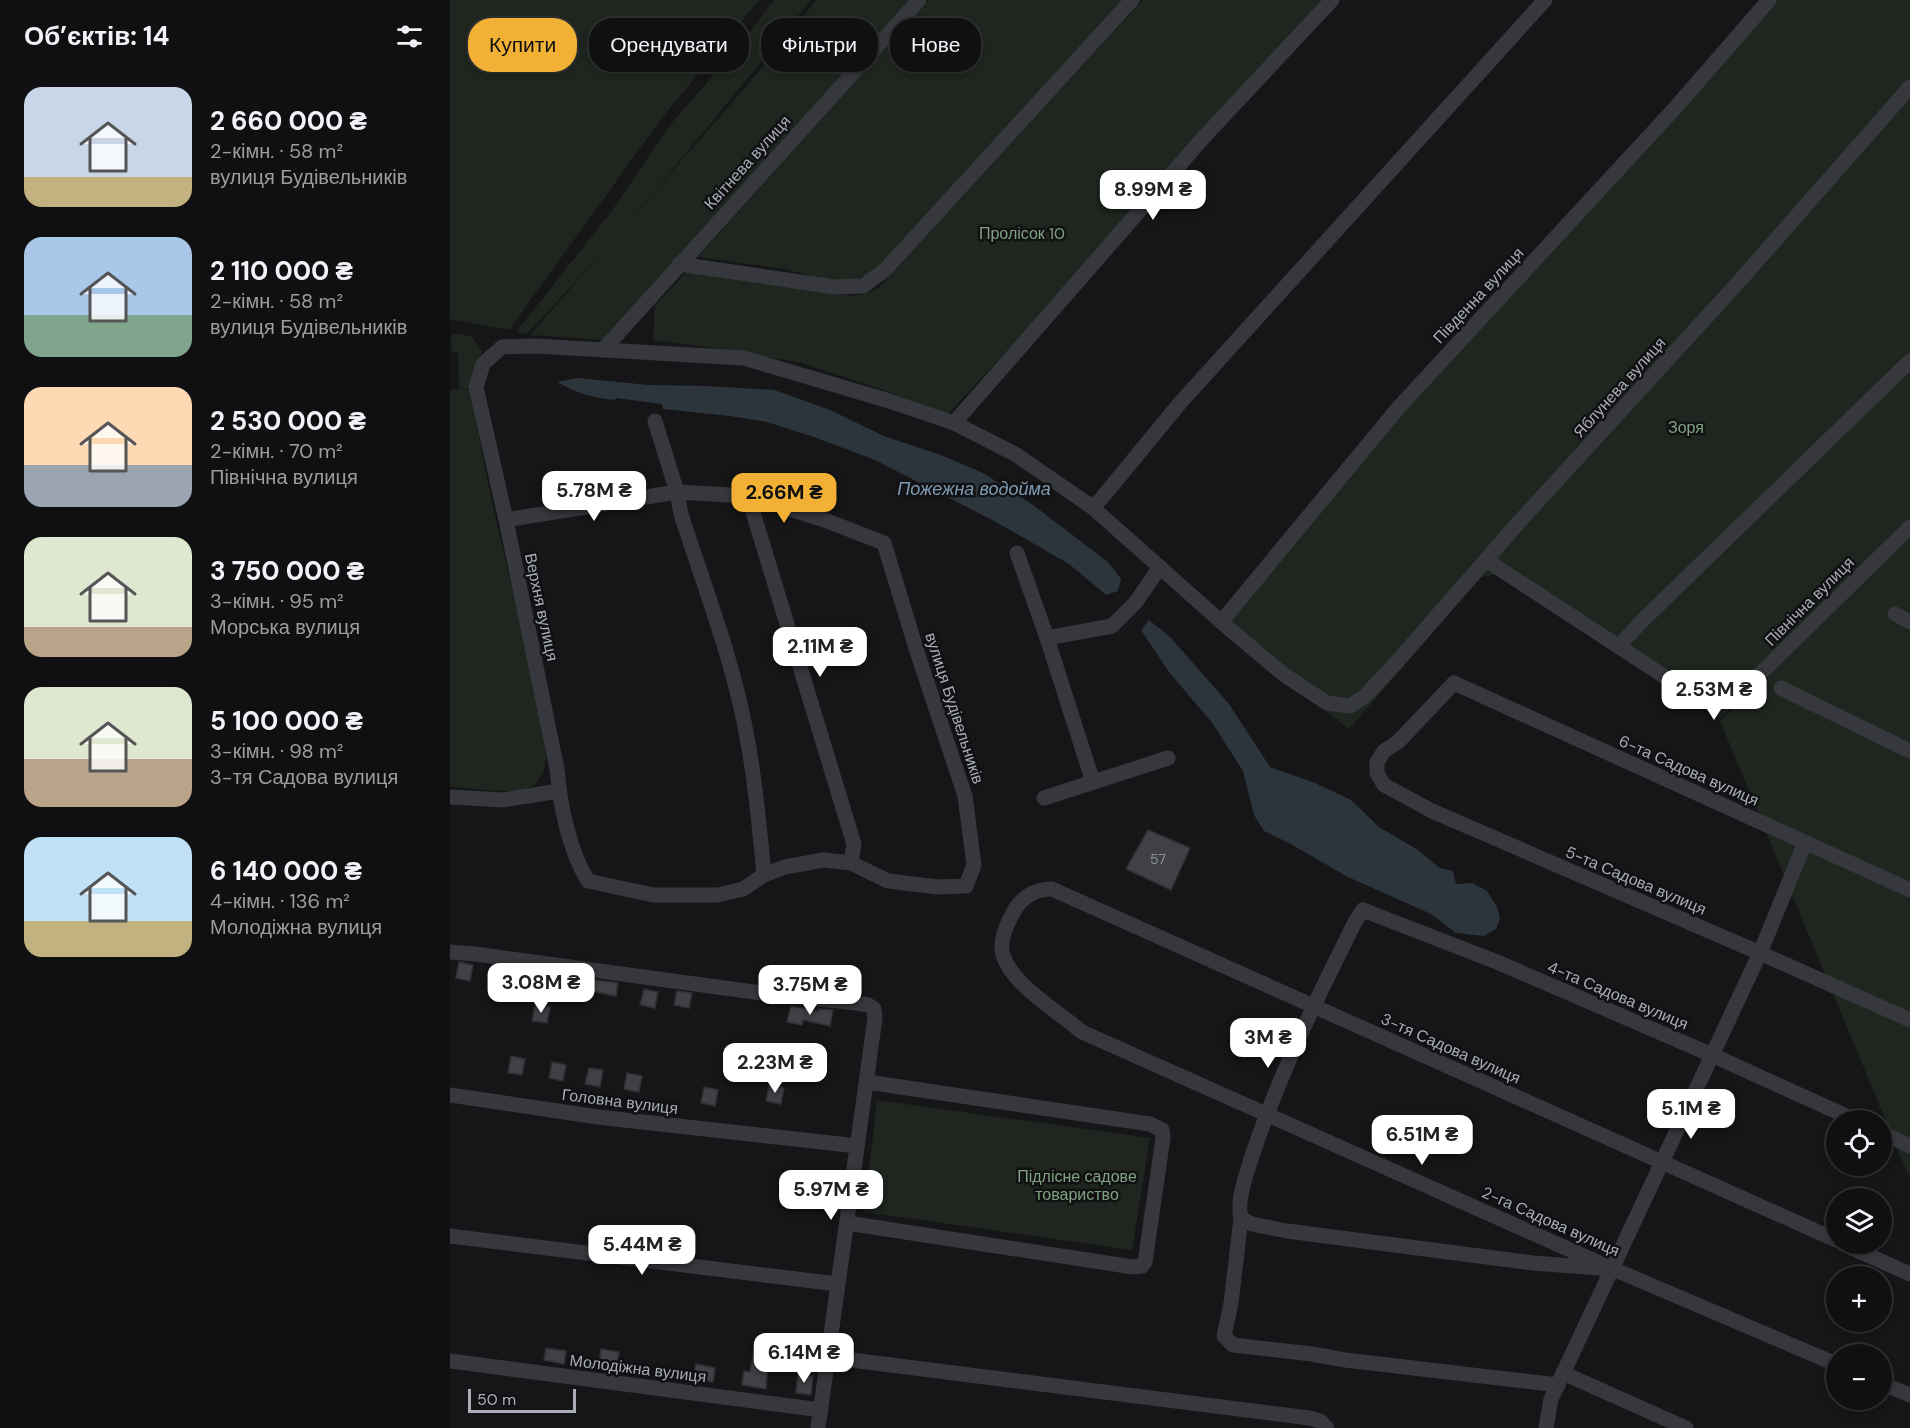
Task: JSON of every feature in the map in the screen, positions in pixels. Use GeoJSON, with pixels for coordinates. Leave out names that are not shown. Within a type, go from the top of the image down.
{"type":"FeatureCollection","features":[{"type":"Feature","properties":{"kind":"street","name":"Квітнева вулиця"},"geometry":{"type":"LineString","coordinates":[[603,350],[919,0]]}},
{"type":"Feature","properties":{"kind":"street"},"geometry":{"type":"LineString","coordinates":[[679,264],[835,287],[863,286],[885,270],[1132,0]]}},
{"type":"Feature","properties":{"kind":"street"},"geometry":{"type":"LineString","coordinates":[[954,423],[1203,138],[1332,0]]}},
{"type":"Feature","properties":{"kind":"street"},"geometry":{"type":"LineString","coordinates":[[1092,507],[1180,403],[1545,0]]}},
{"type":"Feature","properties":{"kind":"street","name":"Південна вулиця"},"geometry":{"type":"LineString","coordinates":[[1221,622],[1399,407],[1676,107],[1769,0]]}},
{"type":"Feature","properties":{"kind":"street","name":"Яблунева вулиця"},"geometry":{"type":"LineString","coordinates":[[1221,622],[1283,674],[1327,703],[1350,706],[1364,697],[1743,277],[1910,87]]}},
{"type":"Feature","properties":{"kind":"street","name":"Верхня вулиця"},"geometry":{"type":"LineString","coordinates":[[603,350],[535,346],[502,347],[483,364],[476,387],[506,520],[557,769],[559,791],[577,863],[588,881],[653,895],[718,896],[743,889],[764,875]]}},
{"type":"Feature","properties":{"kind":"street"},"geometry":{"type":"LineString","coordinates":[[603,350],[744,358],[954,423],[1015,454],[1092,507],[1221,622]]}},
{"type":"Feature","properties":{"kind":"street"},"geometry":{"type":"LineString","coordinates":[[1619,646],[1910,361]]}},
{"type":"Feature","properties":{"kind":"street"},"geometry":{"type":"LineString","coordinates":[[506,520],[677,492],[748,496],[854,844],[851,863],[824,860],[785,867],[764,875],[760,827],[746,731],[732,671],[681,514],[677,492],[655,421]]}},
{"type":"Feature","properties":{"kind":"street","name":"вулиця Будівельників"},"geometry":{"type":"LineString","coordinates":[[748,496],[822,519],[884,543],[965,796],[974,865],[966,886],[938,887],[888,881],[851,863]]}},
{"type":"Feature","properties":{"kind":"street","name":"Північна вулиця"},"geometry":{"type":"LineString","coordinates":[[1486,560],[1679,686],[1717,704],[1728,699],[1762,672],[1910,527]]}},
{"type":"Feature","properties":{"kind":"street"},"geometry":{"type":"LineString","coordinates":[[1017,553],[1093,782]]}},
{"type":"Feature","properties":{"kind":"street"},"geometry":{"type":"LineString","coordinates":[[1047,638],[1112,626],[1136,602],[1160,567]]}},
{"type":"Feature","properties":{"kind":"street"},"geometry":{"type":"LineString","coordinates":[[1895,614],[1910,622]]}},
{"type":"Feature","properties":{"kind":"street","name":"6-та Садова вулиця"},"geometry":{"type":"LineString","coordinates":[[1384,751],[1398,742],[1454,683],[1910,890]]}},
{"type":"Feature","properties":{"kind":"street"},"geometry":{"type":"LineString","coordinates":[[1781,688],[1910,751]]}},
{"type":"Feature","properties":{"kind":"street","name":"5-та Садова вулиця"},"geometry":{"type":"LineString","coordinates":[[1384,751],[1377,762],[1377,773],[1384,785],[1432,811],[1910,1020]]}},
{"type":"Feature","properties":{"kind":"street"},"geometry":{"type":"LineString","coordinates":[[1044,798],[1168,758]]}},
{"type":"Feature","properties":{"kind":"street"},"geometry":{"type":"LineString","coordinates":[[450,797],[503,800],[559,791]]}},
{"type":"Feature","properties":{"kind":"street"},"geometry":{"type":"LineString","coordinates":[[1546,1428],[1551,1399],[1760,953],[1805,843]]}},
{"type":"Feature","properties":{"kind":"street","name":"3-тя Садова вулиця"},"geometry":{"type":"LineString","coordinates":[[1008,965],[1002,953],[1003,938],[1013,913],[1026,896],[1040,889],[1052,889],[1826,1235]]}},
{"type":"Feature","properties":{"kind":"street","name":"4-та Садова вулиця"},"geometry":{"type":"LineString","coordinates":[[1313,1006],[1363,910],[1497,962],[1833,1110]]}},
{"type":"Feature","properties":{"kind":"street"},"geometry":{"type":"LineString","coordinates":[[450,952],[769,994],[856,1003],[868,1005],[874,1009],[875,1018],[867,1082],[818,1428]]}},
{"type":"Feature","properties":{"kind":"street","name":"2-га Садова вулиця"},"geometry":{"type":"LineString","coordinates":[[1008,965],[1039,999],[1082,1032],[1613,1269],[1826,1360]]}},
{"type":"Feature","properties":{"kind":"street"},"geometry":{"type":"LineString","coordinates":[[1313,1006],[1266,1114],[1245,1176],[1239,1212],[1241,1218],[1232,1304],[1224,1336],[1233,1345],[1345,1360],[1560,1379],[1686,1428]]}},
{"type":"Feature","properties":{"kind":"street"},"geometry":{"type":"LineString","coordinates":[[848,1224],[1133,1267],[1142,1266],[1145,1262],[1163,1138],[1162,1130],[1150,1124],[867,1082]]}},
{"type":"Feature","properties":{"kind":"street","name":"Головна вулиця"},"geometry":{"type":"LineString","coordinates":[[450,1095],[598,1117],[857,1146]]}},
{"type":"Feature","properties":{"kind":"street"},"geometry":{"type":"LineString","coordinates":[[1892,1137],[1910,1146]]}},
{"type":"Feature","properties":{"kind":"street"},"geometry":{"type":"LineString","coordinates":[[1241,1218],[1252,1224],[1287,1231],[1533,1263],[1613,1269]]}},
{"type":"Feature","properties":{"kind":"street"},"geometry":{"type":"LineString","coordinates":[[450,1236],[837,1284]]}},
{"type":"Feature","properties":{"kind":"street"},"geometry":{"type":"LineString","coordinates":[[1865,1254],[1910,1274]]}},
{"type":"Feature","properties":{"kind":"street"},"geometry":{"type":"LineString","coordinates":[[828,1357],[1309,1418],[1320,1421],[1327,1428]]}},
{"type":"Feature","properties":{"kind":"street","name":"Молодіжна вулиця"},"geometry":{"type":"LineString","coordinates":[[450,1361],[821,1410]]}},
{"type":"Feature","properties":{"kind":"street"},"geometry":{"type":"LineString","coordinates":[[1892,1388],[1910,1395]]}},
{"type":"Feature","properties":{"kind":"green space"},"geometry":{"type":"Polygon","coordinates":[[[450,0],[759,0],[744,18],[589,18],[589,72],[700,72],[661,119],[509,330],[450,319],[450,0]]]}},
{"type":"Feature","properties":{"kind":"green space"},"geometry":{"type":"Polygon","coordinates":[[[774,0],[811,0],[796,18],[761,18],[761,61],[672,170],[564,294],[527,334],[516,332],[611,212],[670,125],[716,72],[749,72],[749,33],[774,0]]]}},
{"type":"Feature","properties":{"kind":"green space"},"geometry":{"type":"Polygon","coordinates":[[[816,0],[912,0],[896,18],[890,18],[890,24],[878,38],[878,18],[802,18],[816,0]]]}},
{"type":"Feature","properties":{"kind":"green space","name":"Пролісок 10"},"geometry":{"type":"Polygon","coordinates":[[[929,0],[1124,0],[881,268],[854,281],[829,280],[784,269],[698,257],[864,72],[878,72],[878,57],[890,43],[890,72],[981,72],[981,18],[913,18],[929,0]]]}},
{"type":"Feature","properties":{"kind":"green space","name":"Пролісок 10"},"geometry":{"type":"Polygon","coordinates":[[[1143,0],[1327,0],[947,415],[883,390],[802,363],[653,340],[655,305],[687,272],[854,296],[879,288],[1143,0]]]}},
{"type":"Feature","properties":{"kind":"green space","name":"Зоря"},"geometry":{"type":"Polygon","coordinates":[[[1764,0],[1910,0],[1910,534],[1721,718],[1499,574],[1481,577],[1349,729],[1213,623],[1764,0]]]}},
{"type":"Feature","properties":{"kind":"green space"},"geometry":{"type":"Polygon","coordinates":[[[761,69],[761,72],[847,72],[606,340],[530,335],[761,69]]]}},
{"type":"Feature","properties":{"kind":"green space"},"geometry":{"type":"Polygon","coordinates":[[[461,334],[472,337],[482,351],[471,390],[459,388],[458,353],[452,352],[451,335],[461,334]]]}},
{"type":"Feature","properties":{"kind":"green space"},"geometry":{"type":"Polygon","coordinates":[[[450,390],[470,391],[490,493],[539,706],[546,758],[541,776],[532,787],[527,789],[500,791],[450,787],[450,390]]]}},
{"type":"Feature","properties":{"kind":"green space"},"geometry":{"type":"Polygon","coordinates":[[[1910,538],[1910,1179],[1892,1136],[1892,1110],[1881,1110],[1720,721],[1910,538]]]}},
{"type":"Feature","properties":{"kind":"green space","name":"Підлісне садове товариство"},"geometry":{"type":"Polygon","coordinates":[[[877,1100],[1150,1138],[1132,1250],[864,1212],[877,1100]]]}},
{"type":"Feature","properties":{"kind":"water","name":"Пожежна водойма"},"geometry":{"type":"Polygon","coordinates":[[[578,378],[648,385],[774,390],[830,410],[886,437],[941,455],[983,473],[1033,505],[1108,562],[1121,579],[1118,591],[1106,595],[1069,564],[996,522],[875,460],[767,422],[663,409],[662,404],[599,398],[578,392],[557,382],[578,378]]]}},
{"type":"Feature","properties":{"kind":"water"},"geometry":{"type":"Polygon","coordinates":[[[1149,620],[1171,638],[1229,704],[1270,767],[1315,783],[1351,800],[1379,827],[1418,850],[1440,868],[1453,871],[1456,884],[1472,883],[1487,891],[1497,907],[1500,918],[1496,929],[1484,936],[1456,933],[1431,914],[1348,877],[1264,831],[1254,815],[1243,771],[1213,724],[1169,672],[1141,630],[1149,620]]]}},
{"type":"Feature","properties":{"kind":"building"},"geometry":{"type":"Polygon","coordinates":[[[1148,830],[1190,848],[1171,890],[1126,869],[1148,830]]]}},
{"type":"Feature","properties":{"kind":"building"},"geometry":{"type":"Polygon","coordinates":[[[459,962],[473,965],[470,981],[456,978],[459,962]]]}},
{"type":"Feature","properties":{"kind":"building"},"geometry":{"type":"Polygon","coordinates":[[[498,967],[546,974],[543,988],[496,977],[498,967]]]}},
{"type":"Feature","properties":{"kind":"building"},"geometry":{"type":"Polygon","coordinates":[[[569,977],[618,983],[616,996],[581,989],[580,992],[566,989],[569,977]]]}},
{"type":"Feature","properties":{"kind":"building"},"geometry":{"type":"Polygon","coordinates":[[[644,989],[658,992],[655,1008],[640,1005],[644,989]]]}},
{"type":"Feature","properties":{"kind":"building"},"geometry":{"type":"Polygon","coordinates":[[[677,991],[692,993],[689,1008],[674,1005],[677,991]]]}},
{"type":"Feature","properties":{"kind":"building"},"geometry":{"type":"Polygon","coordinates":[[[535,1004],[550,1007],[547,1023],[532,1021],[535,1004]]]}},
{"type":"Feature","properties":{"kind":"building"},"geometry":{"type":"Polygon","coordinates":[[[791,1006],[818,1011],[818,1009],[833,1010],[830,1026],[803,1020],[802,1025],[787,1022],[791,1006]]]}},
{"type":"Feature","properties":{"kind":"building"},"geometry":{"type":"Polygon","coordinates":[[[511,1056],[525,1059],[522,1075],[508,1073],[511,1056]]]}},
{"type":"Feature","properties":{"kind":"building"},"geometry":{"type":"Polygon","coordinates":[[[552,1062],[566,1065],[563,1081],[549,1078],[552,1062]]]}},
{"type":"Feature","properties":{"kind":"building"},"geometry":{"type":"Polygon","coordinates":[[[589,1068],[603,1070],[600,1087],[585,1084],[589,1068]]]}},
{"type":"Feature","properties":{"kind":"building"},"geometry":{"type":"Polygon","coordinates":[[[627,1073],[642,1076],[639,1092],[624,1089],[627,1073]]]}},
{"type":"Feature","properties":{"kind":"building"},"geometry":{"type":"Polygon","coordinates":[[[769,1085],[784,1088],[781,1104],[766,1101],[769,1085]]]}},
{"type":"Feature","properties":{"kind":"building"},"geometry":{"type":"Polygon","coordinates":[[[704,1087],[718,1090],[715,1106],[701,1103],[704,1087]]]}},
{"type":"Feature","properties":{"kind":"building"},"geometry":{"type":"Polygon","coordinates":[[[546,1348],[566,1351],[564,1364],[544,1360],[546,1348]]]}},
{"type":"Feature","properties":{"kind":"building"},"geometry":{"type":"Polygon","coordinates":[[[601,1349],[619,1352],[617,1367],[599,1364],[601,1349]]]}},
{"type":"Feature","properties":{"kind":"building"},"geometry":{"type":"Polygon","coordinates":[[[754,1349],[769,1351],[766,1389],[742,1385],[744,1371],[750,1372],[754,1349]]]}},
{"type":"Feature","properties":{"kind":"building"},"geometry":{"type":"Polygon","coordinates":[[[696,1364],[715,1368],[713,1382],[693,1378],[696,1364]]]}},
{"type":"Feature","properties":{"kind":"building"},"geometry":{"type":"Polygon","coordinates":[[[798,1374],[813,1376],[811,1395],[796,1393],[798,1374]]]}}]}
